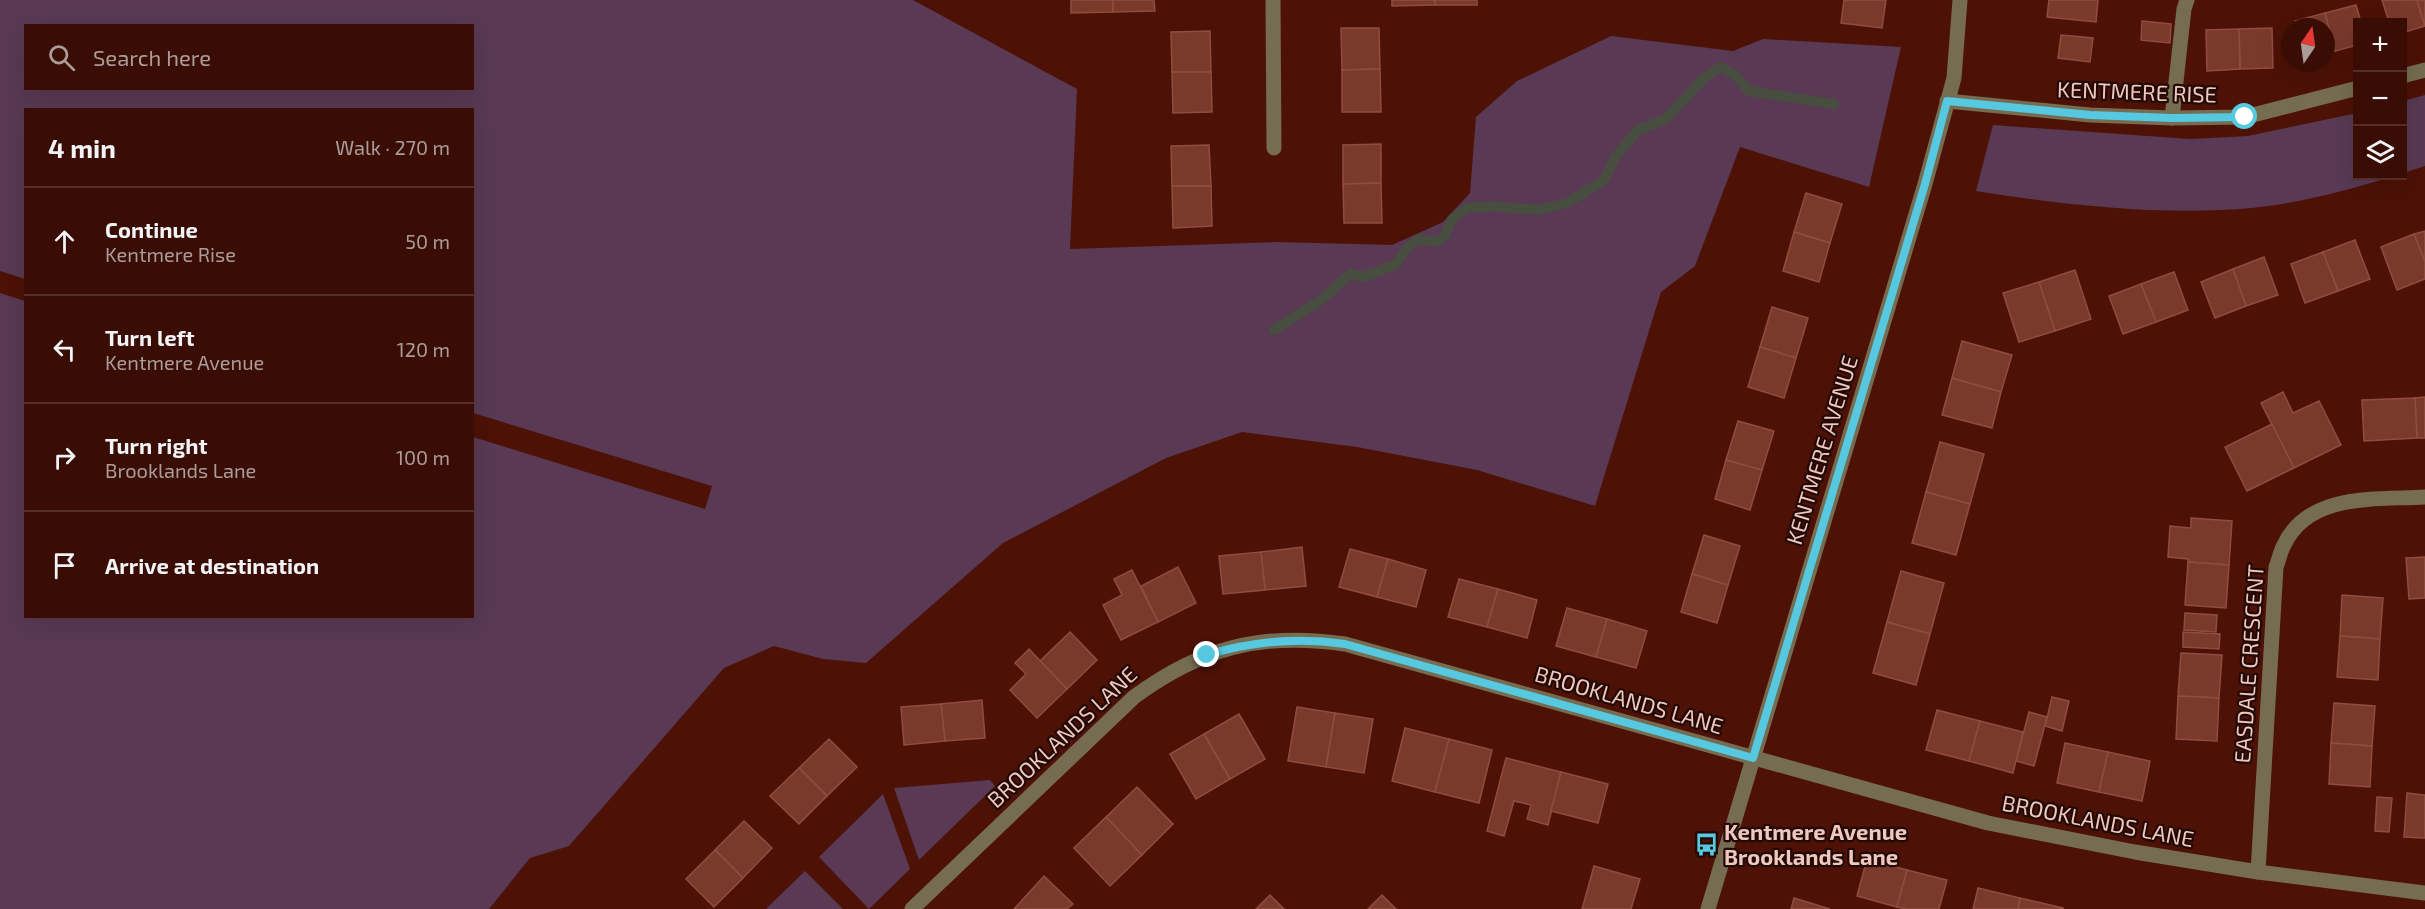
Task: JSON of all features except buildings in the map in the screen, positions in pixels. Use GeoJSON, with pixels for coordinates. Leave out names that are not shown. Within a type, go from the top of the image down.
{"type":"FeatureCollection","features":[{"type":"Feature","properties":{"kind":"street"},"geometry":{"type":"LineString","coordinates":[[1273,0],[1274,148]]}},
{"type":"Feature","properties":{"kind":"street","name":"KENTMERE AVENUE"},"geometry":{"type":"LineString","coordinates":[[1708,909],[1925,184],[1954,78],[1960,0]]}},
{"type":"Feature","properties":{"kind":"street"},"geometry":{"type":"LineString","coordinates":[[2172,118],[2184,9],[2187,0]]}},
{"type":"Feature","properties":{"kind":"street"},"geometry":{"type":"LineString","coordinates":[[2407,75],[2425,70]]}},
{"type":"Feature","properties":{"kind":"street","name":"KENTMERE RISE"},"geometry":{"type":"LineString","coordinates":[[1947,101],[2090,115],[2172,118],[2245,117],[2353,89]]}},
{"type":"Feature","properties":{"kind":"street","name":"EASDALE CRESCENT"},"geometry":{"type":"LineString","coordinates":[[2258,872],[2276,567],[2284,544],[2299,523],[2335,504],[2425,497]]}},
{"type":"Feature","properties":{"kind":"street","name":"BROOKLANDS LANE"},"geometry":{"type":"LineString","coordinates":[[912,909],[1134,697],[1181,666],[1234,647],[1261,641],[1317,640],[1345,644],[1988,823],[2135,852],[2258,872],[2425,893]]}},
{"type":"Feature","properties":{"kind":"shaded area"},"geometry":{"type":"Polygon","coordinates":[[[0,0],[913,0],[1077,89],[1070,249],[1277,242],[1392,245],[1443,222],[1470,193],[1476,117],[1517,81],[1611,36],[1733,51],[1763,39],[1901,47],[1869,187],[1740,147],[1695,266],[1661,292],[1595,506],[1477,470],[1357,447],[1242,432],[1166,458],[1003,543],[866,663],[823,659],[774,646],[724,668],[569,846],[530,858],[489,909],[0,909],[0,293],[24,301],[24,618],[474,618],[474,437],[705,509],[712,486],[474,413],[474,108],[24,108],[24,279],[0,271],[0,0]]]}},
{"type":"Feature","properties":{"kind":"shaded area"},"geometry":{"type":"Polygon","coordinates":[[[2425,95],[2425,166],[2407,172],[2407,126],[2407,100],[2425,95]]]}},
{"type":"Feature","properties":{"kind":"shaded area"},"geometry":{"type":"Polygon","coordinates":[[[2353,114],[2353,180],[2380,180],[2342,191],[2270,206],[2184,211],[2079,205],[1976,191],[1993,125],[2190,139],[2248,136],[2353,114]]]}},
{"type":"Feature","properties":{"kind":"shaded area"},"geometry":{"type":"Polygon","coordinates":[[[990,780],[995,786],[919,860],[894,788],[990,780]]]}},
{"type":"Feature","properties":{"kind":"shaded area"},"geometry":{"type":"Polygon","coordinates":[[[883,794],[910,869],[869,909],[819,857],[883,794]]]}},
{"type":"Feature","properties":{"kind":"shaded area"},"geometry":{"type":"Polygon","coordinates":[[[805,871],[843,909],[766,909],[805,871]]]}},
{"type":"Feature","properties":{"kind":"waterway"},"geometry":{"type":"LineString","coordinates":[[1274,330],[1321,300],[1350,274],[1364,277],[1396,264],[1407,248],[1418,239],[1437,242],[1445,235],[1452,219],[1467,208],[1491,206],[1539,210],[1567,203],[1604,180],[1616,156],[1638,130],[1666,119],[1702,80],[1720,67],[1734,74],[1749,91],[1834,104]]}},
{"type":"Feature","properties":{"kind":"place","name":"Kentmere Avenue Brooklands Lane"},"geometry":{"type":"Point","coordinates":[1706,845]}},
{"type":"Feature","properties":{"kind":"route"},"geometry":{"type":"LineString","coordinates":[[1207,655],[1261,641],[1317,640],[1345,644],[1753,758],[1925,184],[1947,101],[2090,115],[2172,118],[2245,117]]}}]}
